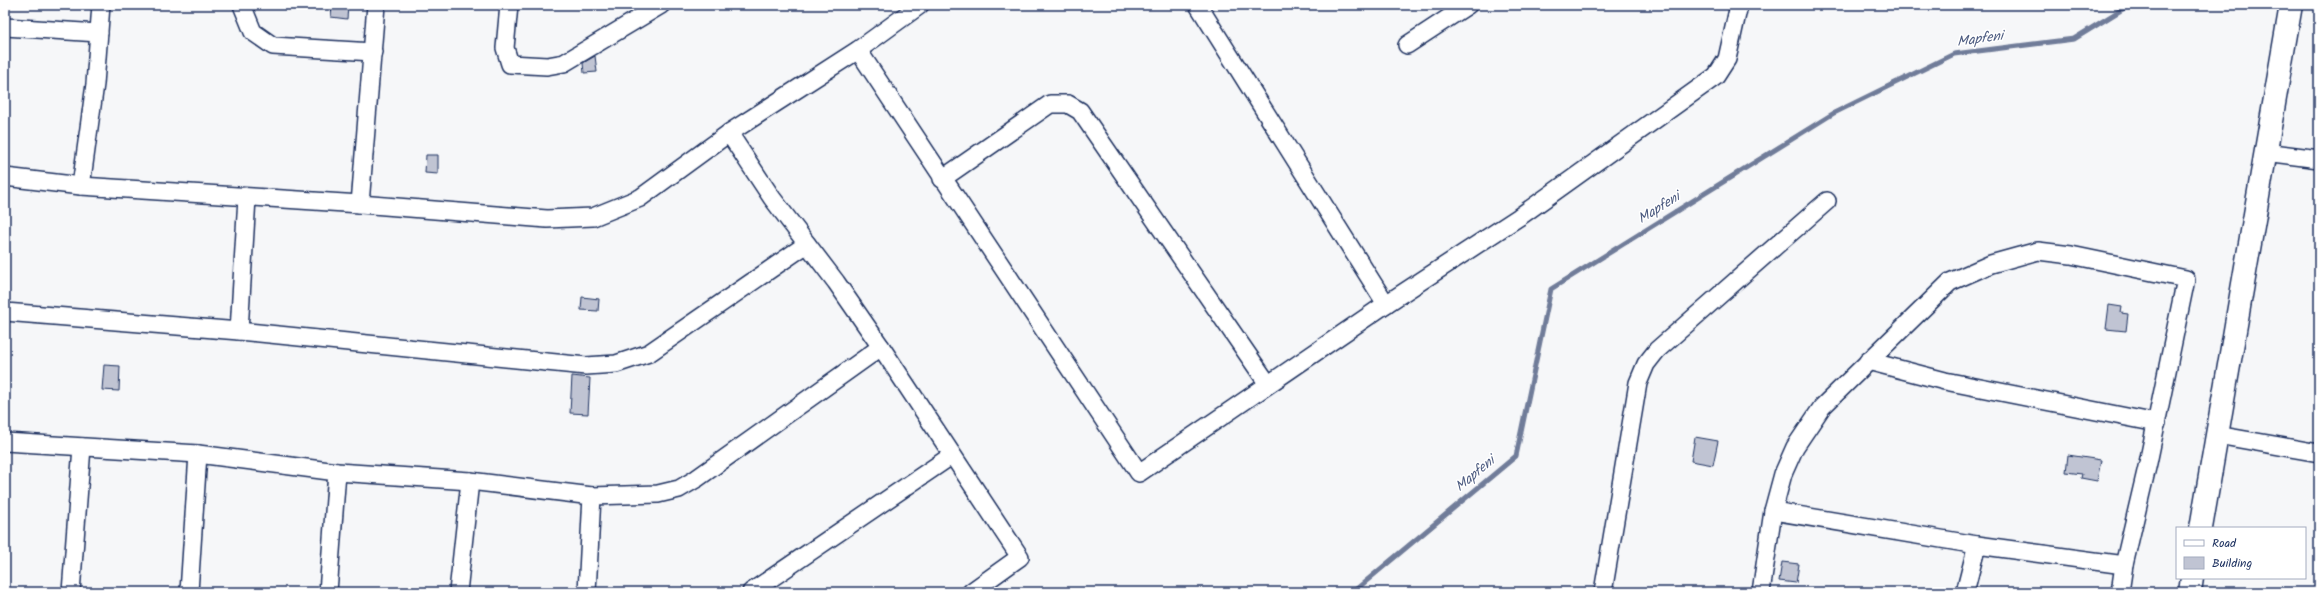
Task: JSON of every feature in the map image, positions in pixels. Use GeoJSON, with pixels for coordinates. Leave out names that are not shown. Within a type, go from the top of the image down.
{"type":"FeatureCollection","features":[{"type":"Feature","properties":{"kind":"street"},"geometry":{"type":"LineString","coordinates":[[80,186],[95,84],[101,5]]}},
{"type":"Feature","properties":{"kind":"street"},"geometry":{"type":"LineString","coordinates":[[242,5],[253,32],[273,46],[373,52]]}},
{"type":"Feature","properties":{"kind":"street"},"geometry":{"type":"LineString","coordinates":[[360,204],[376,5]]}},
{"type":"Feature","properties":{"kind":"street"},"geometry":{"type":"LineString","coordinates":[[509,5],[505,48],[510,64],[547,66],[564,63],[661,5]]}},
{"type":"Feature","properties":{"kind":"street"},"geometry":{"type":"LineString","coordinates":[[5,177],[80,186],[247,198],[360,204],[547,219],[593,217],[640,198],[729,133],[858,50],[920,5]]}},
{"type":"Feature","properties":{"kind":"street"},"geometry":{"type":"LineString","coordinates":[[1407,45],[1468,5]]}},
{"type":"Feature","properties":{"kind":"street"},"geometry":{"type":"LineString","coordinates":[[858,50],[942,179],[1139,474],[1386,304],[1519,217],[1716,76],[1727,59],[1739,5]]}},
{"type":"Feature","properties":{"kind":"street"},"geometry":{"type":"LineString","coordinates":[[2201,527],[2291,5]]}},
{"type":"Feature","properties":{"kind":"street"},"geometry":{"type":"LineString","coordinates":[[1201,6],[1386,304]]}},
{"type":"Feature","properties":{"kind":"street"},"geometry":{"type":"LineString","coordinates":[[5,27],[99,33]]}},
{"type":"Feature","properties":{"kind":"street"},"geometry":{"type":"LineString","coordinates":[[942,179],[1050,104],[1068,104],[1080,111],[1268,384]]}},
{"type":"Feature","properties":{"kind":"street"},"geometry":{"type":"LineString","coordinates":[[729,133],[772,198],[881,347],[951,456],[1020,557],[971,592]]}},
{"type":"Feature","properties":{"kind":"street"},"geometry":{"type":"LineString","coordinates":[[2265,152],[2319,158]]}},
{"type":"Feature","properties":{"kind":"street"},"geometry":{"type":"LineString","coordinates":[[239,331],[247,198]]}},
{"type":"Feature","properties":{"kind":"street"},"geometry":{"type":"LineString","coordinates":[[1602,592],[1638,383],[1646,364],[1657,350],[1827,201]]}},
{"type":"Feature","properties":{"kind":"street"},"geometry":{"type":"LineString","coordinates":[[5,312],[239,331],[586,366],[616,364],[649,353],[807,244]]}},
{"type":"Feature","properties":{"kind":"street"},"geometry":{"type":"LineString","coordinates":[[1760,592],[1773,511],[1783,474],[1795,447],[1822,407],[1950,282],[1991,264],[2038,251],[2070,254],[2186,280],[2157,423],[2124,565],[2120,592]]}},
{"type":"Feature","properties":{"kind":"street"},"geometry":{"type":"LineString","coordinates":[[5,442],[198,454],[337,472],[470,481],[592,496],[658,494],[679,489],[696,479],[881,347]]}},
{"type":"Feature","properties":{"kind":"street"},"geometry":{"type":"LineString","coordinates":[[1868,361],[1960,384],[2157,423]]}},
{"type":"Feature","properties":{"kind":"street"},"geometry":{"type":"LineString","coordinates":[[2217,435],[2319,453]]}},
{"type":"Feature","properties":{"kind":"street"},"geometry":{"type":"LineString","coordinates":[[71,592],[82,447]]}},
{"type":"Feature","properties":{"kind":"street"},"geometry":{"type":"LineString","coordinates":[[189,592],[198,454]]}},
{"type":"Feature","properties":{"kind":"street"},"geometry":{"type":"LineString","coordinates":[[751,592],[951,456]]}},
{"type":"Feature","properties":{"kind":"street"},"geometry":{"type":"LineString","coordinates":[[328,592],[337,472]]}},
{"type":"Feature","properties":{"kind":"street"},"geometry":{"type":"LineString","coordinates":[[458,592],[470,481]]}},
{"type":"Feature","properties":{"kind":"street"},"geometry":{"type":"LineString","coordinates":[[588,592],[592,496]]}},
{"type":"Feature","properties":{"kind":"street"},"geometry":{"type":"LineString","coordinates":[[1773,511],[1977,545],[2124,565]]}},
{"type":"Feature","properties":{"kind":"street"},"geometry":{"type":"LineString","coordinates":[[1965,592],[1977,545]]}},
{"type":"Feature","properties":{"kind":"street"},"geometry":{"type":"LineString","coordinates":[[2190,592],[2192,579]]}},
{"type":"Feature","properties":{"kind":"building"},"geometry":{"type":"Polygon","coordinates":[[[332,5],[348,5],[347,19],[331,17],[332,5]]]}},
{"type":"Feature","properties":{"kind":"building"},"geometry":{"type":"Polygon","coordinates":[[[595,56],[597,72],[584,73],[583,63],[595,56]]]}},
{"type":"Feature","properties":{"kind":"building"},"geometry":{"type":"Polygon","coordinates":[[[426,155],[438,155],[438,174],[425,173],[426,155]]]}},
{"type":"Feature","properties":{"kind":"building"},"geometry":{"type":"Polygon","coordinates":[[[582,297],[599,299],[598,311],[581,310],[582,297]]]}},
{"type":"Feature","properties":{"kind":"building"},"geometry":{"type":"Polygon","coordinates":[[[2109,305],[2122,307],[2121,313],[2128,314],[2126,331],[2106,329],[2109,305]]]}},
{"type":"Feature","properties":{"kind":"building"},"geometry":{"type":"Polygon","coordinates":[[[104,365],[120,366],[119,391],[102,390],[104,365]]]}},
{"type":"Feature","properties":{"kind":"building"},"geometry":{"type":"Polygon","coordinates":[[[572,376],[590,378],[588,414],[570,413],[572,376]]]}},
{"type":"Feature","properties":{"kind":"building"},"geometry":{"type":"Polygon","coordinates":[[[1695,437],[1718,441],[1713,465],[1691,461],[1695,437]]]}},
{"type":"Feature","properties":{"kind":"building"},"geometry":{"type":"Polygon","coordinates":[[[2068,455],[2101,460],[2097,481],[2081,478],[2082,474],[2066,472],[2068,455]]]}},
{"type":"Feature","properties":{"kind":"building"},"geometry":{"type":"Polygon","coordinates":[[[1782,562],[1799,564],[1796,583],[1779,581],[1782,562]]]}},
{"type":"Feature","properties":{"kind":"waterway","name":"Mapfeni"},"geometry":{"type":"LineString","coordinates":[[1353,592],[1516,456],[1551,289],[1834,113],[1954,54],[2074,39],[2129,5]]}}]}
